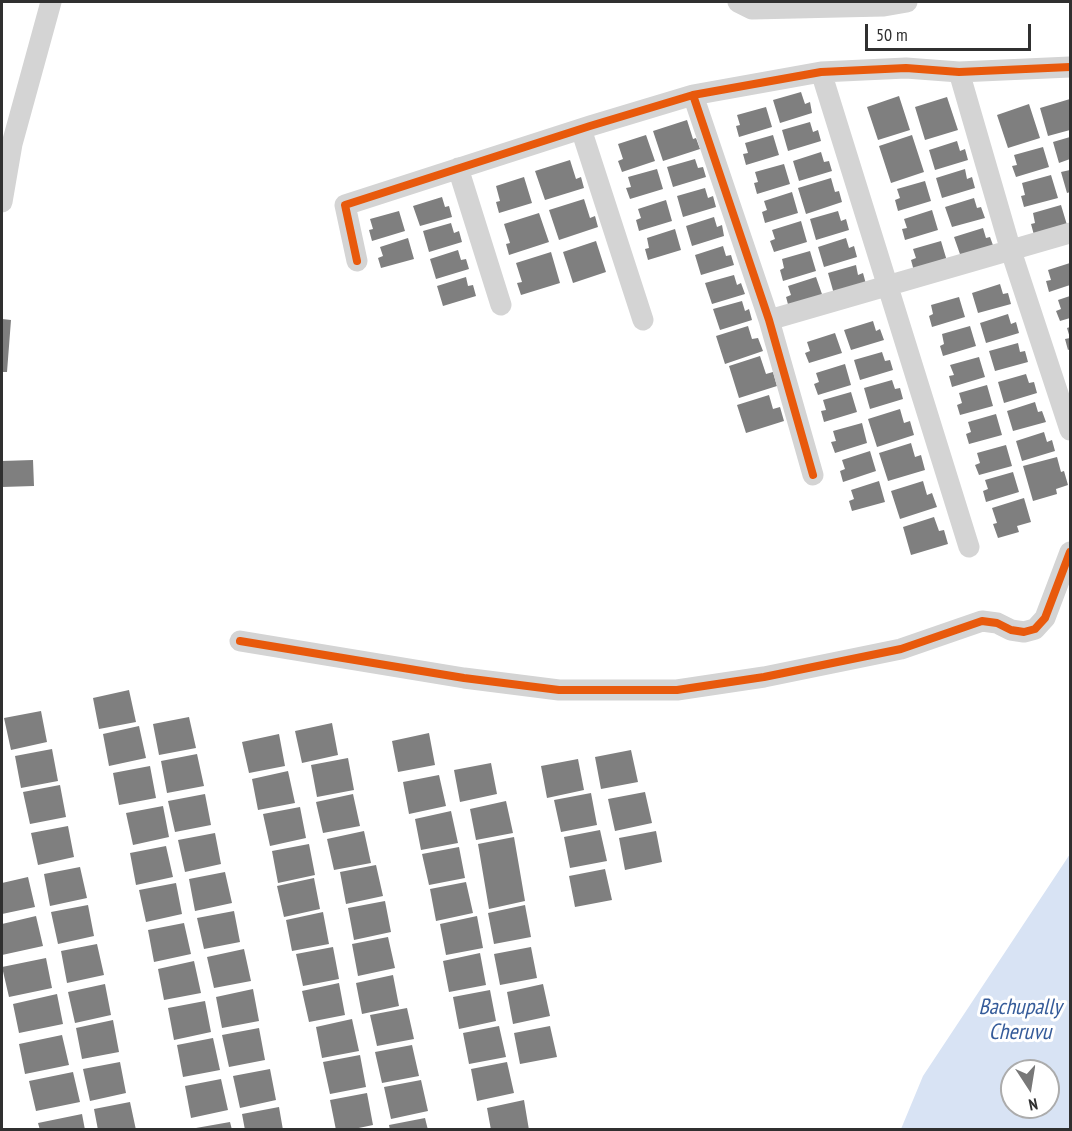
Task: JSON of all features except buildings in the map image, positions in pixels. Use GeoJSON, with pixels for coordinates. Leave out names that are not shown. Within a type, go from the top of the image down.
{"type":"FeatureCollection","features":[{"type":"Feature","properties":{"kind":"street"},"geometry":{"type":"LineString","coordinates":[[2,202],[12,144],[51,2]]}},
{"type":"Feature","properties":{"kind":"street"},"geometry":{"type":"LineString","coordinates":[[745,5],[884,6],[907,2]]}},
{"type":"Feature","properties":{"kind":"street"},"geometry":{"type":"LineString","coordinates":[[745,5],[803,25]]}},
{"type":"Feature","properties":{"kind":"street"},"geometry":{"type":"LineString","coordinates":[[357,261],[345,205],[693,95],[821,72],[906,68],[959,72],[1071,67]]}},
{"type":"Feature","properties":{"kind":"street"},"geometry":{"type":"LineString","coordinates":[[821,72],[969,547]]}},
{"type":"Feature","properties":{"kind":"street"},"geometry":{"type":"LineString","coordinates":[[959,72],[1011,251],[1071,430]]}},
{"type":"Feature","properties":{"kind":"street"},"geometry":{"type":"LineString","coordinates":[[693,95],[769,320],[813,476]]}},
{"type":"Feature","properties":{"kind":"street"},"geometry":{"type":"LineString","coordinates":[[581,129],[643,320]]}},
{"type":"Feature","properties":{"kind":"street"},"geometry":{"type":"LineString","coordinates":[[458,168],[501,305]]}},
{"type":"Feature","properties":{"kind":"street"},"geometry":{"type":"LineString","coordinates":[[769,320],[1071,233]]}},
{"type":"Feature","properties":{"kind":"street"},"geometry":{"type":"LineString","coordinates":[[240,641],[464,678],[559,690],[677,690],[764,677],[901,649],[982,621],[997,622],[1011,630],[1024,632],[1035,629],[1045,618],[1071,552]]}},
{"type":"Feature","properties":{"kind":"water","name":"Bachupally Cheruvu"},"geometry":{"type":"Polygon","coordinates":[[[1070,854],[1070,1129],[901,1129],[923,1076],[1070,854]]]}},
{"type":"Feature","properties":{"kind":"cycle path"},"geometry":{"type":"LineString","coordinates":[[693,95],[821,72],[906,68],[959,72],[1070,67]]}},
{"type":"Feature","properties":{"kind":"cycle path"},"geometry":{"type":"LineString","coordinates":[[357,261],[345,205],[693,95],[769,320],[813,475]]}},
{"type":"Feature","properties":{"kind":"cycle path"},"geometry":{"type":"LineString","coordinates":[[240,641],[464,678],[559,690],[677,690],[764,677],[901,649],[982,621],[997,623],[1011,630],[1024,632],[1035,629],[1045,618],[1070,552]]}}]}
